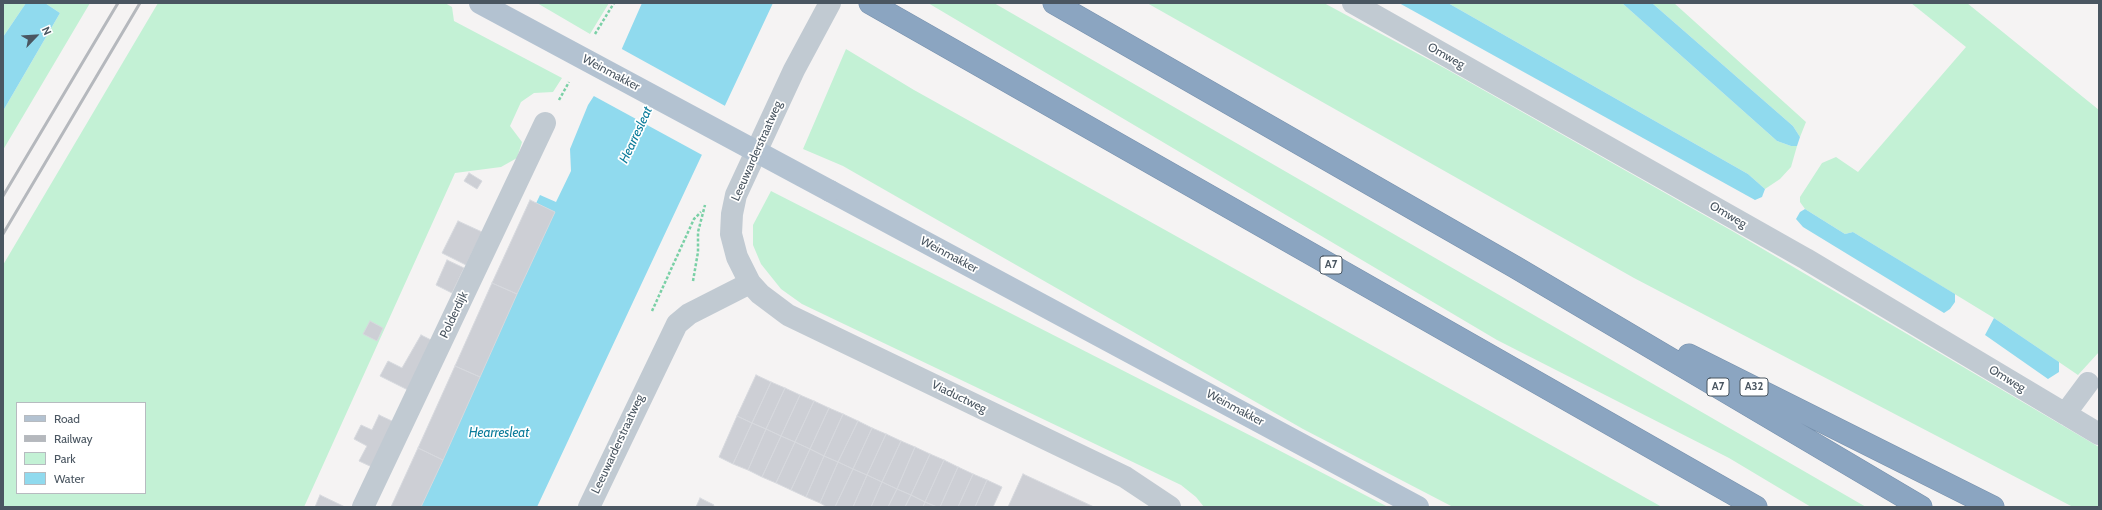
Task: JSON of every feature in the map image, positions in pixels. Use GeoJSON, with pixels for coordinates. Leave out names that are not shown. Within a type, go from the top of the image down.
{"type":"FeatureCollection","features":[{"type":"Feature","properties":{"kind":"highway","name":"A7"},"geometry":{"type":"LineString","coordinates":[[870,3],[1756,507]]}},
{"type":"Feature","properties":{"kind":"highway","name":"A7"},"geometry":{"type":"LineString","coordinates":[[1054,3],[1515,267],[1921,507]]}},
{"type":"Feature","properties":{"kind":"highway","name":"A32"},"geometry":{"type":"LineString","coordinates":[[1515,267],[1993,507]]}},
{"type":"Feature","properties":{"kind":"main road","name":"Weinmakker"},"geometry":{"type":"LineString","coordinates":[[480,3],[1418,507]]}},
{"type":"Feature","properties":{"kind":"street","name":"Leeuwarderstraatweg"},"geometry":{"type":"LineString","coordinates":[[589,507],[676,324],[689,314],[750,283],[737,257],[731,234],[731,224],[736,195],[790,77],[830,3]]}},
{"type":"Feature","properties":{"kind":"street","name":"Omweg"},"geometry":{"type":"LineString","coordinates":[[1353,3],[1813,263],[1894,310],[2099,434]]}},
{"type":"Feature","properties":{"kind":"street","name":"Polderdijk"},"geometry":{"type":"LineString","coordinates":[[363,507],[546,123]]}},
{"type":"Feature","properties":{"kind":"street","name":"Viaductweg"},"geometry":{"type":"LineString","coordinates":[[750,283],[760,294],[788,315],[1125,477],[1170,507]]}},
{"type":"Feature","properties":{"kind":"street"},"geometry":{"type":"LineString","coordinates":[[2065,414],[2088,383]]}},
{"type":"Feature","properties":{"kind":"path"},"geometry":{"type":"LineString","coordinates":[[694,219],[702,212]]}},
{"type":"Feature","properties":{"kind":"green space"},"geometry":{"type":"Polygon","coordinates":[[[3,3],[26,3],[3,37],[3,3]]]}},
{"type":"Feature","properties":{"kind":"green space"},"geometry":{"type":"Polygon","coordinates":[[[45,3],[90,3],[3,150],[3,111],[60,13],[45,3]]]}},
{"type":"Feature","properties":{"kind":"green space"},"geometry":{"type":"Polygon","coordinates":[[[158,3],[445,3],[452,7],[454,21],[562,78],[553,92],[534,93],[521,102],[510,126],[522,142],[517,158],[501,167],[455,173],[304,507],[3,507],[3,265],[158,3]]]}},
{"type":"Feature","properties":{"kind":"green space"},"geometry":{"type":"Polygon","coordinates":[[[537,3],[609,3],[590,34],[537,3]]]}},
{"type":"Feature","properties":{"kind":"green space"},"geometry":{"type":"Polygon","coordinates":[[[928,3],[994,3],[1866,507],[1811,507],[1729,458],[1497,340],[928,3]]]}},
{"type":"Feature","properties":{"kind":"green space"},"geometry":{"type":"Polygon","coordinates":[[[1147,3],[1324,3],[1448,70],[1734,232],[2099,447],[2099,507],[2073,507],[1634,278],[1147,3]]]}},
{"type":"Feature","properties":{"kind":"green space"},"geometry":{"type":"Polygon","coordinates":[[[1448,3],[1622,3],[1777,141],[1791,146],[1797,146],[1791,167],[1780,179],[1765,189],[1748,174],[1448,3]]]}},
{"type":"Feature","properties":{"kind":"green space"},"geometry":{"type":"Polygon","coordinates":[[[1652,3],[1674,3],[1806,122],[1800,137],[1793,126],[1652,3]]]}},
{"type":"Feature","properties":{"kind":"green space"},"geometry":{"type":"Polygon","coordinates":[[[1911,3],[1967,3],[2099,110],[2099,352],[2078,375],[1994,318],[1853,232],[1845,234],[1805,209],[1800,202],[1800,197],[1822,163],[1836,157],[1858,172],[1966,47],[1911,3]]]}},
{"type":"Feature","properties":{"kind":"green space"},"geometry":{"type":"Polygon","coordinates":[[[846,49],[914,90],[1662,507],[1453,507],[1303,429],[843,166],[803,149],[846,49]]]}},
{"type":"Feature","properties":{"kind":"green space"},"geometry":{"type":"Polygon","coordinates":[[[771,191],[1388,507],[1204,507],[1196,497],[1181,485],[802,304],[781,289],[761,264],[753,245],[753,225],[771,191]]]}},
{"type":"Feature","properties":{"kind":"water"},"geometry":{"type":"Polygon","coordinates":[[[26,3],[45,3],[60,13],[3,111],[3,37],[26,3]]]}},
{"type":"Feature","properties":{"kind":"water","name":"Hearresleat"},"geometry":{"type":"Polygon","coordinates":[[[642,3],[773,3],[537,507],[391,507],[540,195],[556,202],[571,171],[570,149],[588,105],[616,62],[642,3]]]}},
{"type":"Feature","properties":{"kind":"water"},"geometry":{"type":"Polygon","coordinates":[[[1399,3],[1448,3],[1748,174],[1765,189],[1762,197],[1755,200],[1399,3]]]}},
{"type":"Feature","properties":{"kind":"water"},"geometry":{"type":"Polygon","coordinates":[[[1622,3],[1652,3],[1793,126],[1800,137],[1797,146],[1791,146],[1777,141],[1622,3]]]}},
{"type":"Feature","properties":{"kind":"water"},"geometry":{"type":"Polygon","coordinates":[[[1805,209],[1845,234],[1853,232],[1955,294],[1955,302],[1950,309],[1944,313],[1803,227],[1796,219],[1800,212],[1805,209]]]}},
{"type":"Feature","properties":{"kind":"water"},"geometry":{"type":"Polygon","coordinates":[[[1994,318],[2059,362],[2059,372],[2048,379],[1985,335],[1994,318]]]}},
{"type":"Feature","properties":{"kind":"pier"},"geometry":{"type":"Polygon","coordinates":[[[620,48],[727,107],[704,156],[592,95],[614,62],[620,48]]]}},
{"type":"Feature","properties":{"kind":"building"},"geometry":{"type":"Polygon","coordinates":[[[469,173],[482,181],[477,189],[464,181],[469,173]]]}},
{"type":"Feature","properties":{"kind":"building"},"geometry":{"type":"Polygon","coordinates":[[[530,200],[555,212],[517,294],[492,283],[530,200]]]}},
{"type":"Feature","properties":{"kind":"building"},"geometry":{"type":"Polygon","coordinates":[[[458,221],[482,232],[466,265],[442,253],[458,221]]]}},
{"type":"Feature","properties":{"kind":"building"},"geometry":{"type":"Polygon","coordinates":[[[447,260],[464,268],[452,293],[436,285],[447,260]]]}},
{"type":"Feature","properties":{"kind":"building"},"geometry":{"type":"Polygon","coordinates":[[[492,283],[517,294],[480,377],[455,366],[492,283]]]}},
{"type":"Feature","properties":{"kind":"building"},"geometry":{"type":"Polygon","coordinates":[[[370,321],[383,328],[377,341],[363,334],[370,321]]]}},
{"type":"Feature","properties":{"kind":"building"},"geometry":{"type":"Polygon","coordinates":[[[421,335],[431,340],[408,390],[380,376],[388,361],[402,368],[421,335]]]}},
{"type":"Feature","properties":{"kind":"building"},"geometry":{"type":"Polygon","coordinates":[[[455,366],[480,377],[443,460],[418,448],[455,366]]]}},
{"type":"Feature","properties":{"kind":"building"},"geometry":{"type":"Polygon","coordinates":[[[756,375],[771,382],[752,423],[737,416],[756,375]]]}},
{"type":"Feature","properties":{"kind":"building"},"geometry":{"type":"Polygon","coordinates":[[[771,382],[785,388],[766,429],[752,423],[771,382]]]}},
{"type":"Feature","properties":{"kind":"building"},"geometry":{"type":"Polygon","coordinates":[[[785,388],[800,395],[781,436],[766,429],[785,388]]]}},
{"type":"Feature","properties":{"kind":"building"},"geometry":{"type":"Polygon","coordinates":[[[800,395],[814,401],[795,442],[781,436],[800,395]]]}},
{"type":"Feature","properties":{"kind":"building"},"geometry":{"type":"Polygon","coordinates":[[[814,401],[829,408],[810,449],[795,442],[814,401]]]}},
{"type":"Feature","properties":{"kind":"building"},"geometry":{"type":"Polygon","coordinates":[[[829,408],[843,414],[824,456],[810,449],[829,408]]]}},
{"type":"Feature","properties":{"kind":"building"},"geometry":{"type":"Polygon","coordinates":[[[843,414],[858,421],[838,462],[824,456],[843,414]]]}},
{"type":"Feature","properties":{"kind":"building"},"geometry":{"type":"Polygon","coordinates":[[[379,415],[394,422],[372,467],[359,461],[367,446],[354,439],[361,425],[372,430],[379,415]]]}},
{"type":"Feature","properties":{"kind":"building"},"geometry":{"type":"Polygon","coordinates":[[[737,416],[752,423],[733,464],[719,457],[737,416]]]}},
{"type":"Feature","properties":{"kind":"building"},"geometry":{"type":"Polygon","coordinates":[[[858,421],[872,428],[853,469],[838,462],[858,421]]]}},
{"type":"Feature","properties":{"kind":"building"},"geometry":{"type":"Polygon","coordinates":[[[752,423],[766,429],[748,470],[733,464],[752,423]]]}},
{"type":"Feature","properties":{"kind":"building"},"geometry":{"type":"Polygon","coordinates":[[[872,428],[886,434],[867,475],[853,469],[872,428]]]}},
{"type":"Feature","properties":{"kind":"building"},"geometry":{"type":"Polygon","coordinates":[[[766,429],[781,436],[762,477],[748,470],[766,429]]]}},
{"type":"Feature","properties":{"kind":"building"},"geometry":{"type":"Polygon","coordinates":[[[886,434],[901,441],[882,482],[867,475],[886,434]]]}},
{"type":"Feature","properties":{"kind":"building"},"geometry":{"type":"Polygon","coordinates":[[[781,436],[795,442],[776,483],[762,477],[781,436]]]}},
{"type":"Feature","properties":{"kind":"building"},"geometry":{"type":"Polygon","coordinates":[[[901,441],[915,447],[897,489],[882,482],[901,441]]]}},
{"type":"Feature","properties":{"kind":"building"},"geometry":{"type":"Polygon","coordinates":[[[795,442],[810,449],[791,490],[776,483],[795,442]]]}},
{"type":"Feature","properties":{"kind":"building"},"geometry":{"type":"Polygon","coordinates":[[[915,447],[930,454],[911,495],[897,489],[915,447]]]}},
{"type":"Feature","properties":{"kind":"building"},"geometry":{"type":"Polygon","coordinates":[[[418,448],[443,460],[421,507],[391,507],[418,448]]]}},
{"type":"Feature","properties":{"kind":"building"},"geometry":{"type":"Polygon","coordinates":[[[810,449],[824,456],[806,497],[791,490],[810,449]]]}},
{"type":"Feature","properties":{"kind":"building"},"geometry":{"type":"Polygon","coordinates":[[[930,454],[944,460],[925,502],[911,495],[930,454]]]}},
{"type":"Feature","properties":{"kind":"building"},"geometry":{"type":"Polygon","coordinates":[[[824,456],[838,462],[820,503],[806,497],[824,456]]]}},
{"type":"Feature","properties":{"kind":"building"},"geometry":{"type":"Polygon","coordinates":[[[944,460],[958,467],[940,507],[937,507],[925,502],[944,460]]]}},
{"type":"Feature","properties":{"kind":"building"},"geometry":{"type":"Polygon","coordinates":[[[838,462],[853,469],[835,507],[827,507],[820,503],[838,462]]]}},
{"type":"Feature","properties":{"kind":"building"},"geometry":{"type":"Polygon","coordinates":[[[958,467],[973,474],[958,507],[940,507],[958,467]]]}},
{"type":"Feature","properties":{"kind":"building"},"geometry":{"type":"Polygon","coordinates":[[[853,469],[867,475],[853,507],[835,507],[853,469]]]}},
{"type":"Feature","properties":{"kind":"building"},"geometry":{"type":"Polygon","coordinates":[[[973,474],[987,480],[975,507],[958,507],[973,474]]]}},
{"type":"Feature","properties":{"kind":"building"},"geometry":{"type":"Polygon","coordinates":[[[1023,474],[1094,507],[1008,507],[1023,474]]]}},
{"type":"Feature","properties":{"kind":"building"},"geometry":{"type":"Polygon","coordinates":[[[867,475],[882,482],[871,507],[853,507],[867,475]]]}},
{"type":"Feature","properties":{"kind":"building"},"geometry":{"type":"Polygon","coordinates":[[[987,480],[1002,487],[993,507],[975,507],[987,480]]]}},
{"type":"Feature","properties":{"kind":"building"},"geometry":{"type":"Polygon","coordinates":[[[882,482],[897,489],[888,507],[871,507],[882,482]]]}},
{"type":"Feature","properties":{"kind":"building"},"geometry":{"type":"Polygon","coordinates":[[[897,489],[911,495],[905,507],[888,507],[897,489]]]}},
{"type":"Feature","properties":{"kind":"building"},"geometry":{"type":"Polygon","coordinates":[[[320,495],[345,507],[315,507],[320,495]]]}},
{"type":"Feature","properties":{"kind":"building"},"geometry":{"type":"Polygon","coordinates":[[[911,495],[925,502],[923,507],[905,507],[911,495]]]}},
{"type":"Feature","properties":{"kind":"building"},"geometry":{"type":"Polygon","coordinates":[[[700,498],[714,505],[713,507],[696,507],[700,498]]]}},
{"type":"Feature","properties":{"kind":"building"},"geometry":{"type":"Polygon","coordinates":[[[925,502],[937,507],[923,507],[925,502]]]}},
{"type":"Feature","properties":{"kind":"railway"},"geometry":{"type":"LineString","coordinates":[[3,196],[118,3]]}},
{"type":"Feature","properties":{"kind":"railway"},"geometry":{"type":"LineString","coordinates":[[3,234],[140,3]]}}]}
